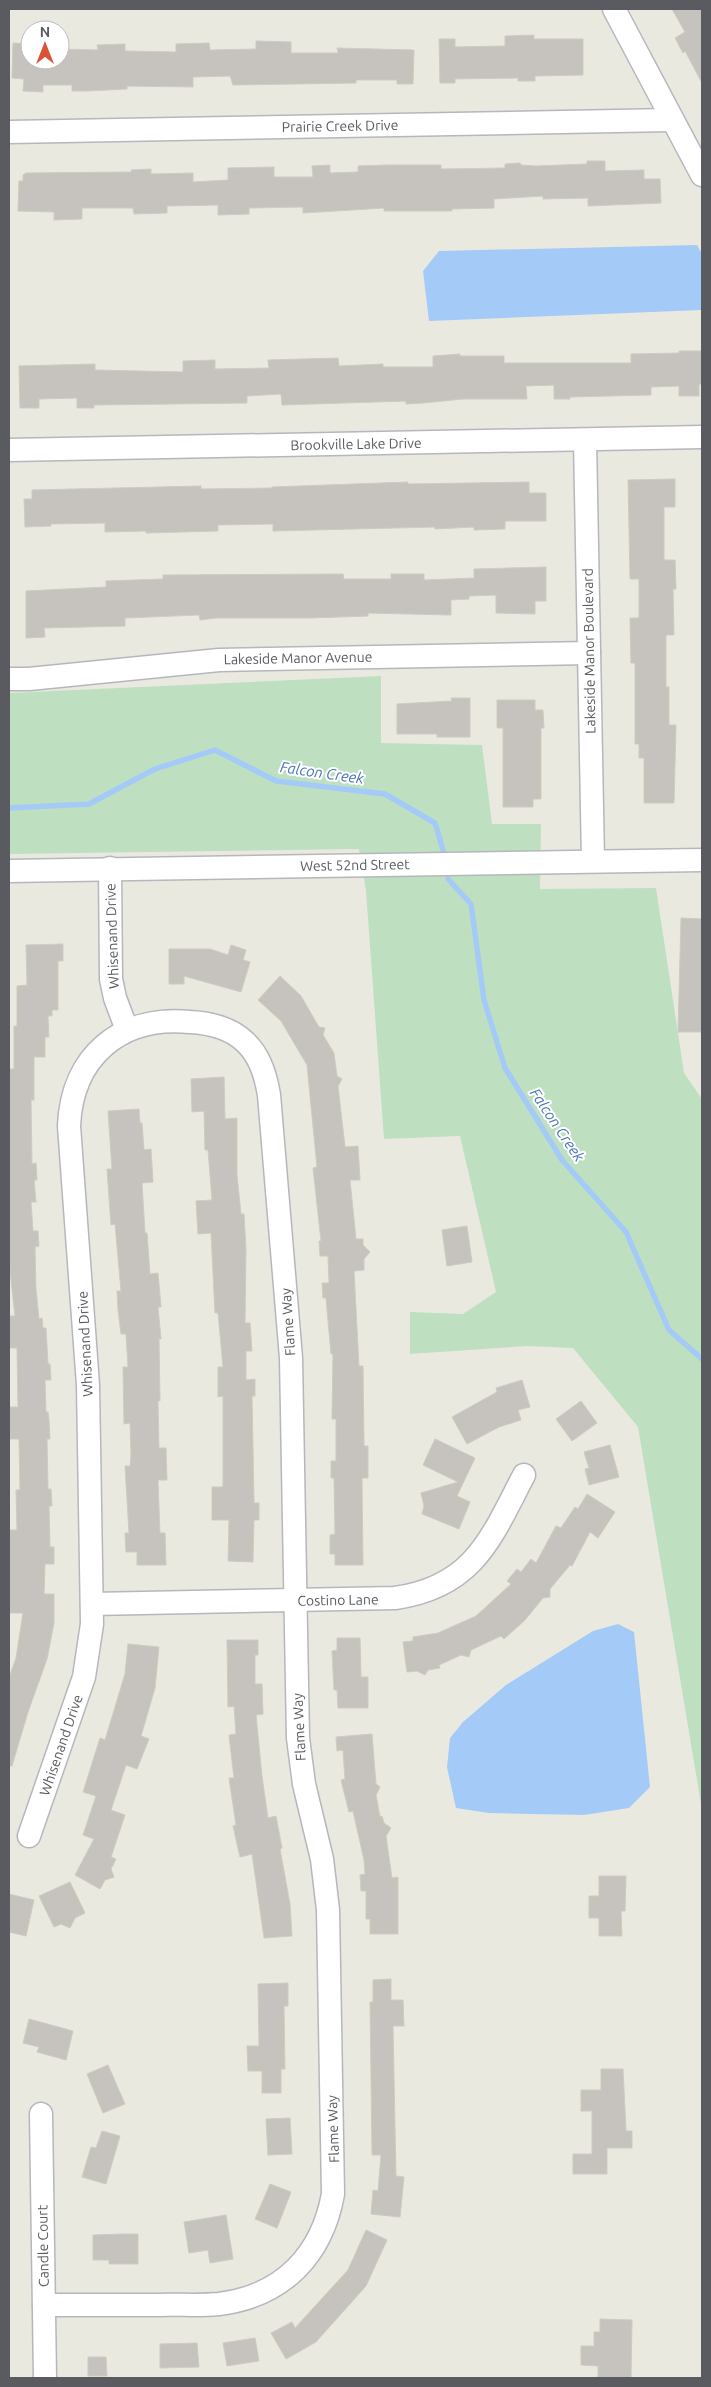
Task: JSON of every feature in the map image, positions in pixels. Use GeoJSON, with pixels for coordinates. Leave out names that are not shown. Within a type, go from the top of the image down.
{"type":"FeatureCollection","features":[{"type":"Feature","properties":{"kind":"street"},"geometry":{"type":"LineString","coordinates":[[614,9],[671,120],[702,175]]}},
{"type":"Feature","properties":{"kind":"street","name":"Prairie Creek Drive"},"geometry":{"type":"LineString","coordinates":[[9,132],[671,120]]}},
{"type":"Feature","properties":{"kind":"street","name":"Brookville Lake Drive"},"geometry":{"type":"LineString","coordinates":[[9,450],[702,437]]}},
{"type":"Feature","properties":{"kind":"street","name":"Lakeside Manor Boulevard"},"geometry":{"type":"LineString","coordinates":[[585,440],[593,862]]}},
{"type":"Feature","properties":{"kind":"street","name":"Lakeside Manor Avenue"},"geometry":{"type":"LineString","coordinates":[[9,679],[29,679],[219,660],[589,653]]}},
{"type":"Feature","properties":{"kind":"street","name":"West 52nd Street"},"geometry":{"type":"LineString","coordinates":[[9,871],[702,860]]}},
{"type":"Feature","properties":{"kind":"street","name":"Whisenand Drive"},"geometry":{"type":"LineString","coordinates":[[29,1836],[84,1677],[90,1644],[92,1604],[88,1375],[69,1114],[74,1088],[90,1060],[106,1044],[127,1030],[115,998],[111,979],[110,868]]}},
{"type":"Feature","properties":{"kind":"street","name":"Flame Way"},"geometry":{"type":"LineString","coordinates":[[44,2305],[211,2304],[250,2297],[276,2285],[296,2269],[317,2242],[328,2220],[333,2194],[328,1910],[322,1859],[300,1756],[291,1358],[269,1095],[265,1077],[253,1052],[244,1041],[214,1026],[191,1022],[160,1021],[127,1030]]}},
{"type":"Feature","properties":{"kind":"street","name":"Costino Lane"},"geometry":{"type":"LineString","coordinates":[[92,1604],[394,1598],[419,1594],[451,1580],[471,1564],[490,1540],[524,1474]]}},
{"type":"Feature","properties":{"kind":"street","name":"Candle Court"},"geometry":{"type":"LineString","coordinates":[[41,2114],[46,2378]]}},
{"type":"Feature","properties":{"kind":"green space"},"geometry":{"type":"Polygon","coordinates":[[[381,676],[381,743],[482,745],[492,824],[541,824],[540,889],[656,888],[684,1073],[702,1099],[702,1810],[638,1427],[573,1348],[527,1346],[410,1354],[410,1312],[463,1314],[496,1292],[460,1136],[384,1139],[366,891],[359,849],[9,854],[9,693],[381,676]]]}},
{"type":"Feature","properties":{"kind":"water"},"geometry":{"type":"Polygon","coordinates":[[[697,245],[702,254],[702,310],[429,321],[423,271],[439,251],[697,245]]]}},
{"type":"Feature","properties":{"kind":"water"},"geometry":{"type":"Polygon","coordinates":[[[618,1624],[634,1632],[650,1787],[629,1808],[584,1815],[489,1813],[456,1808],[447,1767],[450,1738],[463,1722],[506,1685],[593,1631],[618,1624]]]}},
{"type":"Feature","properties":{"kind":"building"},"geometry":{"type":"Polygon","coordinates":[[[672,9],[702,9],[702,83],[685,51],[683,53],[675,38],[685,32],[672,9]]]}},
{"type":"Feature","properties":{"kind":"building"},"geometry":{"type":"Polygon","coordinates":[[[534,35],[534,39],[583,39],[583,75],[535,76],[535,81],[518,81],[518,78],[455,79],[455,83],[440,83],[439,39],[455,39],[455,47],[505,46],[505,36],[534,35]]]}},
{"type":"Feature","properties":{"kind":"building"},"geometry":{"type":"Polygon","coordinates":[[[256,41],[291,42],[291,53],[338,53],[337,48],[414,50],[413,84],[397,84],[397,80],[356,80],[356,83],[233,85],[230,76],[193,77],[193,87],[127,86],[127,89],[72,91],[72,85],[43,85],[43,92],[23,91],[24,79],[12,78],[13,43],[20,43],[20,70],[70,70],[70,49],[98,50],[97,45],[125,44],[125,51],[176,52],[176,44],[209,43],[210,50],[256,49],[256,41]]]}},
{"type":"Feature","properties":{"kind":"building"},"geometry":{"type":"Polygon","coordinates":[[[587,161],[605,161],[605,171],[644,170],[644,179],[660,179],[661,203],[588,206],[588,198],[543,199],[543,196],[494,199],[494,208],[452,209],[452,211],[384,211],[384,208],[303,213],[303,207],[249,208],[249,214],[218,215],[218,205],[167,206],[167,213],[134,214],[133,208],[82,208],[82,219],[54,220],[54,212],[18,211],[19,181],[23,181],[23,175],[26,173],[132,172],[131,170],[151,169],[151,174],[193,173],[193,182],[228,180],[228,168],[274,167],[274,177],[313,177],[312,166],[330,165],[330,173],[358,172],[358,166],[441,165],[441,169],[505,168],[505,164],[520,163],[521,165],[536,166],[587,164],[587,161]]]}},
{"type":"Feature","properties":{"kind":"building"},"geometry":{"type":"Polygon","coordinates":[[[679,351],[702,351],[702,384],[699,384],[699,396],[679,396],[679,386],[651,387],[651,395],[554,399],[554,385],[526,386],[527,399],[463,399],[406,404],[406,401],[282,405],[281,394],[247,396],[247,403],[94,405],[94,408],[77,408],[77,398],[39,399],[39,408],[20,408],[19,366],[95,364],[95,370],[183,372],[183,361],[215,360],[215,369],[269,368],[268,360],[338,358],[339,366],[383,364],[383,367],[433,367],[433,356],[460,354],[460,356],[504,356],[504,363],[631,363],[631,354],[679,353],[679,351]]]}},
{"type":"Feature","properties":{"kind":"building"},"geometry":{"type":"Polygon","coordinates":[[[675,479],[675,507],[664,507],[664,560],[675,560],[676,589],[673,589],[674,635],[666,635],[666,687],[669,687],[669,725],[676,725],[674,803],[644,803],[644,758],[639,758],[639,744],[635,744],[635,663],[631,663],[630,618],[639,618],[639,579],[630,579],[628,480],[675,479]]]}},
{"type":"Feature","properties":{"kind":"building"},"geometry":{"type":"Polygon","coordinates":[[[408,482],[408,484],[529,482],[529,493],[546,493],[546,521],[505,521],[505,529],[474,530],[474,527],[435,529],[435,527],[273,531],[273,524],[218,525],[218,531],[146,533],[146,531],[105,532],[105,523],[51,524],[51,526],[25,527],[24,499],[32,499],[32,490],[201,486],[201,489],[272,488],[408,482]]]}},
{"type":"Feature","properties":{"kind":"building"},"geometry":{"type":"Polygon","coordinates":[[[546,567],[546,601],[535,601],[535,614],[496,613],[496,595],[469,596],[469,599],[451,600],[451,615],[368,613],[368,616],[310,618],[216,618],[200,620],[199,615],[125,618],[125,626],[44,628],[45,637],[26,638],[26,591],[106,587],[106,581],[163,579],[163,575],[343,574],[344,579],[391,579],[391,574],[424,574],[424,580],[474,578],[474,569],[546,567]]]}},
{"type":"Feature","properties":{"kind":"building"},"geometry":{"type":"Polygon","coordinates":[[[451,698],[470,698],[470,737],[437,737],[437,734],[397,734],[397,704],[452,701],[451,698]]]}},
{"type":"Feature","properties":{"kind":"building"},"geometry":{"type":"Polygon","coordinates":[[[497,700],[535,700],[535,710],[543,710],[544,728],[541,728],[541,799],[533,799],[533,807],[503,807],[503,728],[497,728],[497,700]]]}},
{"type":"Feature","properties":{"kind":"building"},"geometry":{"type":"Polygon","coordinates":[[[681,918],[702,919],[702,1032],[678,1032],[681,918]]]}},
{"type":"Feature","properties":{"kind":"building"},"geometry":{"type":"Polygon","coordinates":[[[63,944],[63,961],[58,961],[58,1010],[52,1010],[52,1016],[48,1016],[49,1037],[45,1037],[45,1057],[34,1057],[34,1100],[31,1100],[32,1164],[36,1163],[37,1180],[34,1180],[36,1202],[31,1202],[33,1231],[38,1231],[39,1246],[35,1247],[36,1289],[39,1319],[42,1318],[43,1328],[46,1328],[51,1380],[45,1380],[46,1412],[48,1412],[50,1439],[47,1439],[48,1489],[51,1489],[52,1506],[49,1506],[50,1547],[54,1547],[54,1564],[45,1564],[44,1594],[54,1594],[54,1623],[47,1659],[28,1712],[12,1766],[9,1766],[9,1678],[16,1658],[23,1613],[9,1613],[9,1530],[17,1530],[16,1490],[20,1490],[19,1439],[9,1439],[9,1407],[18,1407],[17,1348],[9,1348],[9,1316],[15,1316],[9,1262],[9,1069],[14,1069],[14,1026],[17,1026],[17,986],[27,985],[26,945],[63,944]]]}},
{"type":"Feature","properties":{"kind":"building"},"geometry":{"type":"Polygon","coordinates":[[[231,945],[246,950],[243,960],[250,962],[241,992],[184,976],[184,984],[169,984],[169,949],[210,949],[228,955],[231,945]]]}},
{"type":"Feature","properties":{"kind":"building"},"geometry":{"type":"Polygon","coordinates":[[[280,976],[301,996],[319,1027],[325,1028],[323,1035],[334,1053],[337,1076],[342,1079],[338,1086],[345,1147],[358,1146],[360,1180],[350,1180],[356,1239],[363,1239],[363,1245],[370,1252],[364,1259],[364,1270],[354,1271],[359,1366],[363,1366],[364,1446],[368,1446],[368,1478],[362,1478],[363,1565],[335,1565],[335,1554],[330,1554],[330,1535],[335,1534],[334,1478],[331,1478],[331,1461],[336,1461],[336,1419],[332,1419],[333,1354],[331,1354],[326,1298],[323,1298],[322,1283],[329,1283],[328,1256],[320,1256],[319,1241],[321,1241],[313,1168],[317,1167],[307,1065],[281,1021],[258,1000],[280,976]]]}},
{"type":"Feature","properties":{"kind":"building"},"geometry":{"type":"Polygon","coordinates":[[[224,1077],[225,1119],[237,1118],[237,1175],[241,1214],[244,1214],[246,1250],[245,1323],[250,1323],[252,1351],[246,1351],[246,1380],[255,1379],[255,1396],[252,1396],[254,1503],[259,1503],[259,1520],[254,1520],[253,1562],[228,1561],[229,1520],[212,1520],[212,1487],[223,1487],[223,1396],[218,1397],[218,1367],[223,1367],[218,1313],[215,1313],[211,1233],[198,1234],[196,1201],[212,1200],[208,1150],[205,1150],[204,1111],[192,1112],[191,1079],[224,1077]]]}},
{"type":"Feature","properties":{"kind":"building"},"geometry":{"type":"Polygon","coordinates":[[[139,1109],[144,1150],[151,1149],[153,1182],[142,1183],[145,1233],[147,1233],[150,1274],[158,1273],[161,1307],[158,1307],[161,1339],[159,1339],[159,1448],[166,1448],[167,1480],[158,1480],[160,1533],[165,1533],[166,1565],[137,1565],[137,1552],[126,1552],[125,1533],[129,1533],[125,1466],[130,1466],[131,1456],[130,1423],[124,1424],[123,1367],[128,1367],[126,1334],[121,1334],[118,1310],[117,1291],[121,1291],[115,1224],[111,1225],[107,1169],[112,1169],[108,1111],[139,1109]]]}},
{"type":"Feature","properties":{"kind":"building"},"geometry":{"type":"Polygon","coordinates":[[[467,1226],[472,1262],[447,1266],[442,1230],[467,1226]]]}},
{"type":"Feature","properties":{"kind":"building"},"geometry":{"type":"Polygon","coordinates":[[[522,1380],[530,1407],[518,1410],[521,1420],[499,1427],[467,1444],[452,1417],[497,1392],[496,1388],[522,1380]]]}},
{"type":"Feature","properties":{"kind":"building"},"geometry":{"type":"Polygon","coordinates":[[[581,1401],[597,1423],[572,1441],[556,1419],[581,1401]]]}},
{"type":"Feature","properties":{"kind":"building"},"geometry":{"type":"Polygon","coordinates":[[[435,1439],[475,1458],[457,1496],[470,1502],[459,1529],[422,1514],[424,1506],[421,1493],[458,1482],[423,1465],[435,1439]]]}},
{"type":"Feature","properties":{"kind":"building"},"geometry":{"type":"Polygon","coordinates":[[[610,1445],[619,1477],[589,1485],[585,1469],[589,1468],[584,1452],[610,1445]]]}},
{"type":"Feature","properties":{"kind":"building"},"geometry":{"type":"Polygon","coordinates":[[[587,1494],[615,1512],[598,1538],[590,1532],[572,1566],[570,1565],[550,1589],[550,1597],[543,1598],[525,1620],[504,1639],[501,1636],[471,1650],[469,1657],[461,1655],[439,1665],[440,1668],[428,1670],[425,1675],[417,1671],[407,1672],[403,1642],[413,1641],[413,1637],[438,1633],[476,1616],[511,1584],[507,1581],[517,1569],[521,1572],[531,1559],[536,1563],[556,1526],[561,1528],[575,1507],[578,1509],[587,1494]]]}},
{"type":"Feature","properties":{"kind":"building"},"geometry":{"type":"Polygon","coordinates":[[[337,1638],[360,1638],[361,1677],[368,1677],[368,1708],[338,1708],[337,1690],[334,1690],[332,1651],[337,1650],[337,1638]]]}},
{"type":"Feature","properties":{"kind":"building"},"geometry":{"type":"Polygon","coordinates":[[[227,1640],[258,1640],[258,1655],[255,1655],[255,1684],[262,1684],[263,1714],[256,1715],[262,1776],[268,1818],[276,1816],[282,1848],[280,1849],[290,1904],[292,1936],[264,1938],[252,1854],[240,1857],[233,1826],[236,1825],[229,1778],[234,1778],[229,1735],[236,1734],[234,1706],[228,1707],[227,1640]]]}},
{"type":"Feature","properties":{"kind":"building"},"geometry":{"type":"Polygon","coordinates":[[[128,1644],[159,1647],[155,1688],[141,1736],[149,1739],[137,1769],[126,1765],[111,1810],[125,1815],[111,1857],[116,1859],[111,1869],[114,1877],[105,1880],[100,1889],[75,1875],[94,1839],[83,1835],[96,1796],[83,1792],[100,1738],[105,1740],[125,1674],[128,1644]]]}},
{"type":"Feature","properties":{"kind":"building"},"geometry":{"type":"Polygon","coordinates":[[[372,1734],[376,1784],[380,1787],[376,1795],[380,1817],[382,1816],[384,1823],[391,1828],[386,1836],[392,1878],[398,1877],[398,1934],[370,1934],[370,1919],[366,1919],[366,1891],[361,1891],[360,1875],[365,1874],[364,1860],[353,1811],[349,1812],[341,1780],[345,1779],[343,1750],[337,1751],[336,1737],[372,1734]]]}},
{"type":"Feature","properties":{"kind":"building"},"geometry":{"type":"Polygon","coordinates":[[[599,1876],[626,1876],[625,1911],[621,1911],[622,1936],[599,1936],[599,1918],[589,1918],[589,1896],[599,1896],[599,1876]]]}},
{"type":"Feature","properties":{"kind":"building"},"geometry":{"type":"Polygon","coordinates":[[[70,1882],[85,1913],[75,1918],[70,1928],[61,1924],[54,1927],[39,1896],[70,1882]]]}},
{"type":"Feature","properties":{"kind":"building"},"geometry":{"type":"Polygon","coordinates":[[[9,1894],[34,1900],[26,1936],[9,1932],[9,1894]]]}},
{"type":"Feature","properties":{"kind":"building"},"geometry":{"type":"Polygon","coordinates":[[[391,1979],[391,2000],[403,2000],[404,2026],[393,2026],[396,2176],[404,2177],[400,2217],[371,2214],[373,2190],[378,2191],[381,2155],[372,2155],[370,2002],[373,2002],[373,1980],[391,1979]]]}},
{"type":"Feature","properties":{"kind":"building"},"geometry":{"type":"Polygon","coordinates":[[[288,1983],[288,2006],[284,2006],[285,2069],[281,2069],[281,2093],[262,2093],[262,2071],[248,2071],[247,2046],[259,2046],[258,1984],[288,1983]]]}},
{"type":"Feature","properties":{"kind":"building"},"geometry":{"type":"Polygon","coordinates":[[[29,2019],[73,2031],[66,2060],[37,2052],[39,2047],[23,2043],[29,2019]]]}},
{"type":"Feature","properties":{"kind":"building"},"geometry":{"type":"Polygon","coordinates":[[[108,2065],[125,2104],[103,2113],[87,2074],[108,2065]]]}},
{"type":"Feature","properties":{"kind":"building"},"geometry":{"type":"Polygon","coordinates":[[[601,2069],[623,2069],[626,2131],[632,2131],[632,2148],[607,2148],[607,2174],[573,2174],[573,2154],[592,2154],[592,2111],[581,2111],[581,2090],[601,2090],[601,2069]]]}},
{"type":"Feature","properties":{"kind":"building"},"geometry":{"type":"Polygon","coordinates":[[[290,2118],[292,2154],[268,2155],[266,2119],[290,2118]]]}},
{"type":"Feature","properties":{"kind":"building"},"geometry":{"type":"Polygon","coordinates":[[[102,2131],[120,2136],[106,2184],[82,2177],[91,2147],[96,2148],[102,2131]]]}},
{"type":"Feature","properties":{"kind":"building"},"geometry":{"type":"Polygon","coordinates":[[[270,2184],[291,2192],[277,2228],[255,2219],[270,2184]]]}},
{"type":"Feature","properties":{"kind":"building"},"geometry":{"type":"Polygon","coordinates":[[[226,2215],[233,2259],[210,2263],[208,2250],[189,2253],[184,2222],[226,2215]]]}},
{"type":"Feature","properties":{"kind":"building"},"geometry":{"type":"Polygon","coordinates":[[[366,2230],[387,2240],[366,2286],[316,2342],[286,2359],[271,2333],[292,2322],[295,2328],[348,2270],[366,2230]]]}},
{"type":"Feature","properties":{"kind":"building"},"geometry":{"type":"Polygon","coordinates":[[[138,2234],[138,2264],[109,2264],[109,2260],[93,2260],[93,2235],[138,2234]]]}},
{"type":"Feature","properties":{"kind":"building"},"geometry":{"type":"Polygon","coordinates":[[[600,2319],[632,2320],[631,2378],[598,2378],[598,2366],[581,2365],[581,2346],[594,2346],[594,2332],[600,2332],[600,2319]]]}},
{"type":"Feature","properties":{"kind":"building"},"geometry":{"type":"Polygon","coordinates":[[[255,2338],[259,2361],[227,2366],[223,2343],[255,2338]]]}},
{"type":"Feature","properties":{"kind":"building"},"geometry":{"type":"Polygon","coordinates":[[[197,2343],[199,2367],[160,2368],[160,2344],[197,2343]]]}},
{"type":"Feature","properties":{"kind":"building"},"geometry":{"type":"Polygon","coordinates":[[[88,2357],[106,2357],[107,2376],[88,2376],[88,2357]]]}},
{"type":"Feature","properties":{"kind":"waterway","name":"Falcon Creek"},"geometry":{"type":"LineString","coordinates":[[9,808],[89,804],[155,769],[215,750],[276,781],[385,794],[435,823],[443,850]]}},
{"type":"Feature","properties":{"kind":"waterway","name":"Falcon Creek"},"geometry":{"type":"LineString","coordinates":[[448,879],[471,904],[484,1000],[505,1068],[562,1160],[626,1232],[669,1330],[702,1359]]}}]}
